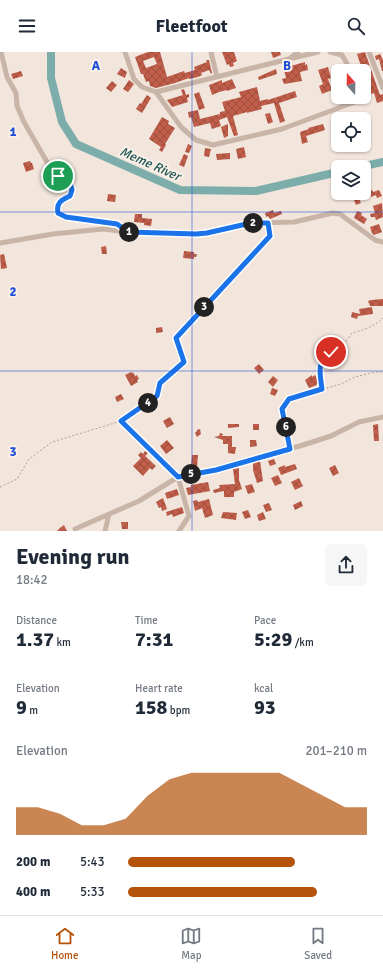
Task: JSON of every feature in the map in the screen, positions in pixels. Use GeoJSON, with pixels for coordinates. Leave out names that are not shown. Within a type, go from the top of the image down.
{"type":"FeatureCollection","features":[{"type":"Feature","properties":{"kind":"street"},"geometry":{"type":"LineString","coordinates":[[1,52],[7,77],[16,93],[17,106],[24,122],[51,168],[58,176],[70,183],[72,190],[70,196],[60,201],[57,207],[58,213],[66,217],[117,224],[128,232]]}},
{"type":"Feature","properties":{"kind":"street"},"geometry":{"type":"LineString","coordinates":[[125,52],[134,79],[142,87],[156,92],[318,52]]}},
{"type":"Feature","properties":{"kind":"street"},"geometry":{"type":"LineString","coordinates":[[211,52],[217,76]]}},
{"type":"Feature","properties":{"kind":"street"},"geometry":{"type":"LineString","coordinates":[[289,59],[298,52]]}},
{"type":"Feature","properties":{"kind":"street"},"geometry":{"type":"LineString","coordinates":[[330,52],[342,55],[347,64]]}},
{"type":"Feature","properties":{"kind":"street"},"geometry":{"type":"LineString","coordinates":[[369,52],[383,88]]}},
{"type":"Feature","properties":{"kind":"street"},"geometry":{"type":"LineString","coordinates":[[156,92],[180,127],[196,140],[213,145],[282,129],[349,104]]}},
{"type":"Feature","properties":{"kind":"street"},"geometry":{"type":"LineString","coordinates":[[0,243],[53,234],[103,229],[128,232],[196,234],[251,223],[294,222],[333,213],[340,214],[375,240],[383,242]]}},
{"type":"Feature","properties":{"kind":"street"},"geometry":{"type":"LineString","coordinates":[[75,529],[139,501],[178,477],[216,470],[290,449],[331,436],[360,422],[383,417]]}},
{"type":"Feature","properties":{"kind":"street"},"geometry":{"type":"LineString","coordinates":[[121,421],[178,477],[189,516],[179,531]]}},
{"type":"Feature","properties":{"kind":"street"},"geometry":{"type":"LineString","coordinates":[[105,531],[108,514]]}},
{"type":"Feature","properties":{"kind":"path"},"geometry":{"type":"LineString","coordinates":[[0,487],[17,479],[30,459],[52,442],[121,421],[157,396],[160,383],[184,362],[176,338],[270,236],[268,223]]}},
{"type":"Feature","properties":{"kind":"path"},"geometry":{"type":"LineString","coordinates":[[322,389],[320,368],[324,358],[342,347],[352,332],[378,323],[383,318]]}},
{"type":"Feature","properties":{"kind":"path"},"geometry":{"type":"LineString","coordinates":[[290,449],[282,409],[289,399],[341,384],[355,377],[375,372],[383,372]]}},
{"type":"Feature","properties":{"kind":"building"},"geometry":{"type":"Polygon","coordinates":[[[148,52],[160,52],[167,77],[184,71],[185,73],[195,70],[194,67],[207,62],[206,60],[209,60],[212,73],[211,74],[209,70],[201,73],[202,75],[198,77],[189,78],[156,88],[150,86],[149,81],[146,82],[143,74],[141,74],[135,57],[148,52]],[[154,57],[143,61],[146,68],[157,64],[154,57]]]}},
{"type":"Feature","properties":{"kind":"building"},"geometry":{"type":"Polygon","coordinates":[[[222,52],[234,52],[237,61],[233,63],[234,66],[230,67],[229,64],[227,65],[222,52]]]}},
{"type":"Feature","properties":{"kind":"building"},"geometry":{"type":"Polygon","coordinates":[[[271,52],[280,52],[281,55],[273,58],[271,52]]]}},
{"type":"Feature","properties":{"kind":"building"},"geometry":{"type":"Polygon","coordinates":[[[365,52],[369,64],[360,64],[357,54],[365,52]]]}},
{"type":"Feature","properties":{"kind":"building"},"geometry":{"type":"Polygon","coordinates":[[[380,54],[383,60],[383,71],[379,59],[376,60],[375,56],[380,54]]]}},
{"type":"Feature","properties":{"kind":"building"},"geometry":{"type":"Polygon","coordinates":[[[305,62],[308,70],[300,72],[302,81],[284,84],[282,79],[286,78],[283,66],[287,65],[287,67],[305,62]]]}},
{"type":"Feature","properties":{"kind":"building"},"geometry":{"type":"Polygon","coordinates":[[[328,67],[331,78],[328,79],[331,90],[322,94],[319,86],[323,84],[318,70],[328,67]]]}},
{"type":"Feature","properties":{"kind":"building"},"geometry":{"type":"Polygon","coordinates":[[[121,68],[127,72],[125,78],[117,74],[121,68]]]}},
{"type":"Feature","properties":{"kind":"building"},"geometry":{"type":"Polygon","coordinates":[[[276,69],[277,74],[259,80],[258,77],[276,69]]]}},
{"type":"Feature","properties":{"kind":"building"},"geometry":{"type":"Polygon","coordinates":[[[371,69],[380,95],[383,94],[383,101],[377,103],[374,93],[371,94],[371,69]]]}},
{"type":"Feature","properties":{"kind":"building"},"geometry":{"type":"Polygon","coordinates":[[[21,71],[23,76],[13,79],[11,74],[21,71]]]}},
{"type":"Feature","properties":{"kind":"building"},"geometry":{"type":"Polygon","coordinates":[[[232,79],[236,88],[212,95],[209,85],[222,80],[222,83],[232,79]]]}},
{"type":"Feature","properties":{"kind":"building"},"geometry":{"type":"Polygon","coordinates":[[[129,80],[134,84],[128,92],[123,89],[129,80]]]}},
{"type":"Feature","properties":{"kind":"building"},"geometry":{"type":"Polygon","coordinates":[[[112,81],[117,85],[111,92],[106,88],[112,81]]]}},
{"type":"Feature","properties":{"kind":"building"},"geometry":{"type":"Polygon","coordinates":[[[257,87],[260,101],[268,100],[295,91],[297,97],[279,103],[285,121],[280,123],[274,103],[261,106],[262,109],[233,116],[238,135],[234,136],[227,117],[219,120],[221,126],[212,129],[210,123],[194,127],[191,117],[189,118],[188,112],[198,110],[200,119],[220,114],[220,112],[225,111],[222,102],[241,97],[239,92],[257,87]]]}},
{"type":"Feature","properties":{"kind":"building"},"geometry":{"type":"Polygon","coordinates":[[[184,89],[186,95],[189,94],[189,97],[187,98],[188,102],[172,107],[167,100],[183,95],[181,90],[184,89]]]}},
{"type":"Feature","properties":{"kind":"building"},"geometry":{"type":"Polygon","coordinates":[[[199,92],[205,108],[199,110],[194,94],[199,92]]]}},
{"type":"Feature","properties":{"kind":"building"},"geometry":{"type":"Polygon","coordinates":[[[147,95],[151,98],[142,113],[136,109],[147,95]]]}},
{"type":"Feature","properties":{"kind":"building"},"geometry":{"type":"Polygon","coordinates":[[[270,113],[273,122],[268,124],[265,114],[270,113]]]}},
{"type":"Feature","properties":{"kind":"building"},"geometry":{"type":"Polygon","coordinates":[[[162,117],[169,121],[168,124],[175,128],[162,152],[159,150],[161,147],[149,139],[162,117]]]}},
{"type":"Feature","properties":{"kind":"building"},"geometry":{"type":"Polygon","coordinates":[[[228,124],[228,136],[224,138],[221,127],[228,124]]]}},
{"type":"Feature","properties":{"kind":"building"},"geometry":{"type":"Polygon","coordinates":[[[323,124],[325,130],[306,136],[308,142],[302,144],[300,132],[323,124]]]}},
{"type":"Feature","properties":{"kind":"building"},"geometry":{"type":"Polygon","coordinates":[[[188,144],[192,146],[189,153],[185,152],[188,144]]]}},
{"type":"Feature","properties":{"kind":"building"},"geometry":{"type":"Polygon","coordinates":[[[244,147],[246,157],[238,159],[236,149],[244,147]]]}},
{"type":"Feature","properties":{"kind":"building"},"geometry":{"type":"Polygon","coordinates":[[[205,148],[211,149],[209,157],[204,156],[205,148]]]}},
{"type":"Feature","properties":{"kind":"building"},"geometry":{"type":"Polygon","coordinates":[[[230,153],[230,159],[217,160],[216,154],[230,153]]]}},
{"type":"Feature","properties":{"kind":"building"},"geometry":{"type":"Polygon","coordinates":[[[184,154],[188,156],[184,167],[179,165],[184,154]]]}},
{"type":"Feature","properties":{"kind":"building"},"geometry":{"type":"Polygon","coordinates":[[[30,161],[34,169],[26,172],[23,163],[30,161]]]}},
{"type":"Feature","properties":{"kind":"building"},"geometry":{"type":"Polygon","coordinates":[[[371,190],[373,192],[379,190],[382,196],[377,198],[376,195],[371,197],[371,190]]]}},
{"type":"Feature","properties":{"kind":"building"},"geometry":{"type":"Polygon","coordinates":[[[108,194],[116,195],[115,202],[107,201],[108,194]]]}},
{"type":"Feature","properties":{"kind":"building"},"geometry":{"type":"Polygon","coordinates":[[[354,200],[360,200],[361,203],[356,205],[354,200]]]}},
{"type":"Feature","properties":{"kind":"building"},"geometry":{"type":"Polygon","coordinates":[[[382,203],[383,217],[376,220],[375,217],[371,217],[370,214],[375,213],[373,206],[382,203]]]}},
{"type":"Feature","properties":{"kind":"building"},"geometry":{"type":"Polygon","coordinates":[[[273,210],[274,213],[281,211],[282,214],[270,219],[268,216],[266,217],[265,213],[273,210]]]}},
{"type":"Feature","properties":{"kind":"building"},"geometry":{"type":"Polygon","coordinates":[[[357,211],[362,213],[361,215],[367,219],[364,224],[354,218],[357,211]]]}},
{"type":"Feature","properties":{"kind":"building"},"geometry":{"type":"Polygon","coordinates":[[[135,214],[142,214],[142,218],[152,219],[151,226],[144,225],[144,223],[134,222],[135,214]]]}},
{"type":"Feature","properties":{"kind":"building"},"geometry":{"type":"Polygon","coordinates":[[[379,224],[382,232],[374,235],[370,227],[379,224]]]}},
{"type":"Feature","properties":{"kind":"building"},"geometry":{"type":"Polygon","coordinates":[[[106,246],[107,254],[102,254],[101,247],[106,246]]]}},
{"type":"Feature","properties":{"kind":"building"},"geometry":{"type":"Polygon","coordinates":[[[184,251],[194,252],[194,254],[197,254],[196,257],[194,257],[194,259],[183,258],[184,251]]]}},
{"type":"Feature","properties":{"kind":"building"},"geometry":{"type":"Polygon","coordinates":[[[4,254],[7,268],[1,269],[0,255],[4,254]]]}},
{"type":"Feature","properties":{"kind":"building"},"geometry":{"type":"Polygon","coordinates":[[[383,299],[383,306],[370,306],[368,301],[371,300],[383,299]]]}},
{"type":"Feature","properties":{"kind":"building"},"geometry":{"type":"Polygon","coordinates":[[[372,307],[373,314],[358,316],[357,319],[351,317],[352,312],[360,314],[359,309],[372,307]]]}},
{"type":"Feature","properties":{"kind":"building"},"geometry":{"type":"Polygon","coordinates":[[[162,327],[163,332],[156,333],[156,328],[162,327]]]}},
{"type":"Feature","properties":{"kind":"building"},"geometry":{"type":"Polygon","coordinates":[[[259,364],[264,370],[259,374],[254,368],[259,364]]]}},
{"type":"Feature","properties":{"kind":"building"},"geometry":{"type":"Polygon","coordinates":[[[133,372],[135,376],[137,375],[139,379],[137,380],[138,382],[131,386],[125,375],[133,372]]]}},
{"type":"Feature","properties":{"kind":"building"},"geometry":{"type":"Polygon","coordinates":[[[312,375],[312,377],[315,375],[319,383],[309,388],[305,380],[312,375]]]}},
{"type":"Feature","properties":{"kind":"building"},"geometry":{"type":"Polygon","coordinates":[[[273,376],[278,380],[273,387],[268,382],[273,376]]]}},
{"type":"Feature","properties":{"kind":"building"},"geometry":{"type":"Polygon","coordinates":[[[272,388],[278,390],[275,396],[270,394],[272,388]]]}},
{"type":"Feature","properties":{"kind":"building"},"geometry":{"type":"Polygon","coordinates":[[[121,394],[124,399],[117,402],[115,397],[121,394]]]}},
{"type":"Feature","properties":{"kind":"building"},"geometry":{"type":"Polygon","coordinates":[[[170,417],[174,424],[167,428],[163,421],[170,417]]]}},
{"type":"Feature","properties":{"kind":"building"},"geometry":{"type":"Polygon","coordinates":[[[228,424],[239,424],[239,427],[228,428],[228,424]]]}},
{"type":"Feature","properties":{"kind":"building"},"geometry":{"type":"Polygon","coordinates":[[[253,424],[259,424],[259,430],[253,430],[253,424]]]}},
{"type":"Feature","properties":{"kind":"building"},"geometry":{"type":"Polygon","coordinates":[[[378,424],[379,441],[374,441],[373,425],[378,424]]]}},
{"type":"Feature","properties":{"kind":"building"},"geometry":{"type":"Polygon","coordinates":[[[200,429],[201,434],[197,437],[195,433],[200,429]]]}},
{"type":"Feature","properties":{"kind":"building"},"geometry":{"type":"Polygon","coordinates":[[[220,433],[223,434],[222,436],[232,436],[232,447],[236,447],[235,454],[228,453],[228,444],[223,444],[223,440],[214,437],[219,436],[220,433]]]}},
{"type":"Feature","properties":{"kind":"building"},"geometry":{"type":"Polygon","coordinates":[[[167,440],[174,448],[166,454],[160,446],[167,440]]]}},
{"type":"Feature","properties":{"kind":"building"},"geometry":{"type":"Polygon","coordinates":[[[250,440],[256,440],[257,446],[250,447],[250,440]]]}},
{"type":"Feature","properties":{"kind":"building"},"geometry":{"type":"Polygon","coordinates":[[[145,451],[148,453],[145,456],[156,466],[152,470],[150,468],[143,476],[133,466],[141,458],[138,455],[141,452],[143,454],[145,451]]]}},
{"type":"Feature","properties":{"kind":"building"},"geometry":{"type":"Polygon","coordinates":[[[192,455],[198,455],[197,468],[191,467],[192,455]]]}},
{"type":"Feature","properties":{"kind":"building"},"geometry":{"type":"Polygon","coordinates":[[[274,459],[276,464],[270,466],[268,461],[274,459]]]}},
{"type":"Feature","properties":{"kind":"building"},"geometry":{"type":"Polygon","coordinates":[[[260,461],[263,481],[257,483],[253,470],[253,463],[260,461]]]}},
{"type":"Feature","properties":{"kind":"building"},"geometry":{"type":"Polygon","coordinates":[[[295,464],[297,469],[281,475],[278,468],[285,465],[285,467],[295,464]]]}},
{"type":"Feature","properties":{"kind":"building"},"geometry":{"type":"Polygon","coordinates":[[[335,465],[339,473],[333,476],[329,468],[335,465]]]}},
{"type":"Feature","properties":{"kind":"building"},"geometry":{"type":"Polygon","coordinates":[[[239,468],[239,480],[242,489],[234,492],[234,497],[224,497],[224,491],[214,493],[213,490],[220,488],[219,485],[235,484],[233,469],[239,468]]]}},
{"type":"Feature","properties":{"kind":"building"},"geometry":{"type":"Polygon","coordinates":[[[278,475],[282,483],[275,486],[271,478],[278,475]]]}},
{"type":"Feature","properties":{"kind":"building"},"geometry":{"type":"Polygon","coordinates":[[[299,478],[303,486],[295,490],[291,482],[299,478]]]}},
{"type":"Feature","properties":{"kind":"building"},"geometry":{"type":"Polygon","coordinates":[[[208,482],[210,491],[188,495],[186,488],[191,487],[191,485],[208,482]]]}},
{"type":"Feature","properties":{"kind":"building"},"geometry":{"type":"Polygon","coordinates":[[[252,484],[255,492],[248,494],[245,486],[252,484]]]}},
{"type":"Feature","properties":{"kind":"building"},"geometry":{"type":"Polygon","coordinates":[[[177,489],[179,495],[167,499],[165,493],[177,489]]]}},
{"type":"Feature","properties":{"kind":"building"},"geometry":{"type":"Polygon","coordinates":[[[163,498],[167,509],[162,511],[161,507],[159,508],[156,502],[163,498]]]}},
{"type":"Feature","properties":{"kind":"building"},"geometry":{"type":"Polygon","coordinates":[[[209,499],[213,515],[205,518],[202,508],[195,511],[193,501],[197,500],[198,502],[209,499]]]}},
{"type":"Feature","properties":{"kind":"building"},"geometry":{"type":"Polygon","coordinates":[[[301,501],[303,506],[295,510],[293,505],[301,501]]]}},
{"type":"Feature","properties":{"kind":"building"},"geometry":{"type":"Polygon","coordinates":[[[269,503],[272,510],[266,512],[263,505],[269,503]]]}},
{"type":"Feature","properties":{"kind":"building"},"geometry":{"type":"Polygon","coordinates":[[[182,507],[184,513],[173,517],[172,514],[167,516],[166,512],[182,507]]]}},
{"type":"Feature","properties":{"kind":"building"},"geometry":{"type":"Polygon","coordinates":[[[248,510],[251,517],[245,519],[242,512],[248,510]]]}},
{"type":"Feature","properties":{"kind":"building"},"geometry":{"type":"Polygon","coordinates":[[[223,512],[237,513],[236,520],[221,518],[223,512]]]}},
{"type":"Feature","properties":{"kind":"building"},"geometry":{"type":"Polygon","coordinates":[[[263,512],[266,519],[259,521],[257,515],[263,512]]]}},
{"type":"Feature","properties":{"kind":"building"},"geometry":{"type":"Polygon","coordinates":[[[121,522],[128,522],[128,529],[122,529],[121,522]]]}},
{"type":"Feature","properties":{"kind":"building"},"geometry":{"type":"Polygon","coordinates":[[[64,525],[67,531],[57,531],[60,528],[64,525]]]}},
{"type":"Feature","properties":{"kind":"waterway","name":"Meme River"},"geometry":{"type":"LineString","coordinates":[[51,52],[51,78],[62,122],[76,144],[180,190],[256,191],[331,174]]}},
{"type":"Feature","properties":{"kind":"waterway","name":"Meme River"},"geometry":{"type":"LineString","coordinates":[[371,165],[383,162]]}},
{"type":"Feature","properties":{"kind":"route"},"geometry":{"type":"LineString","coordinates":[[58,176],[70,183],[72,190],[70,196],[60,201],[57,207],[58,213],[66,217],[117,224],[128,232],[196,234],[251,223],[268,223],[270,236],[176,338],[184,362],[160,383],[157,396],[121,421],[178,477],[216,470],[290,449],[282,409],[289,399],[322,389],[320,368],[324,358],[331,352]]}}]}
